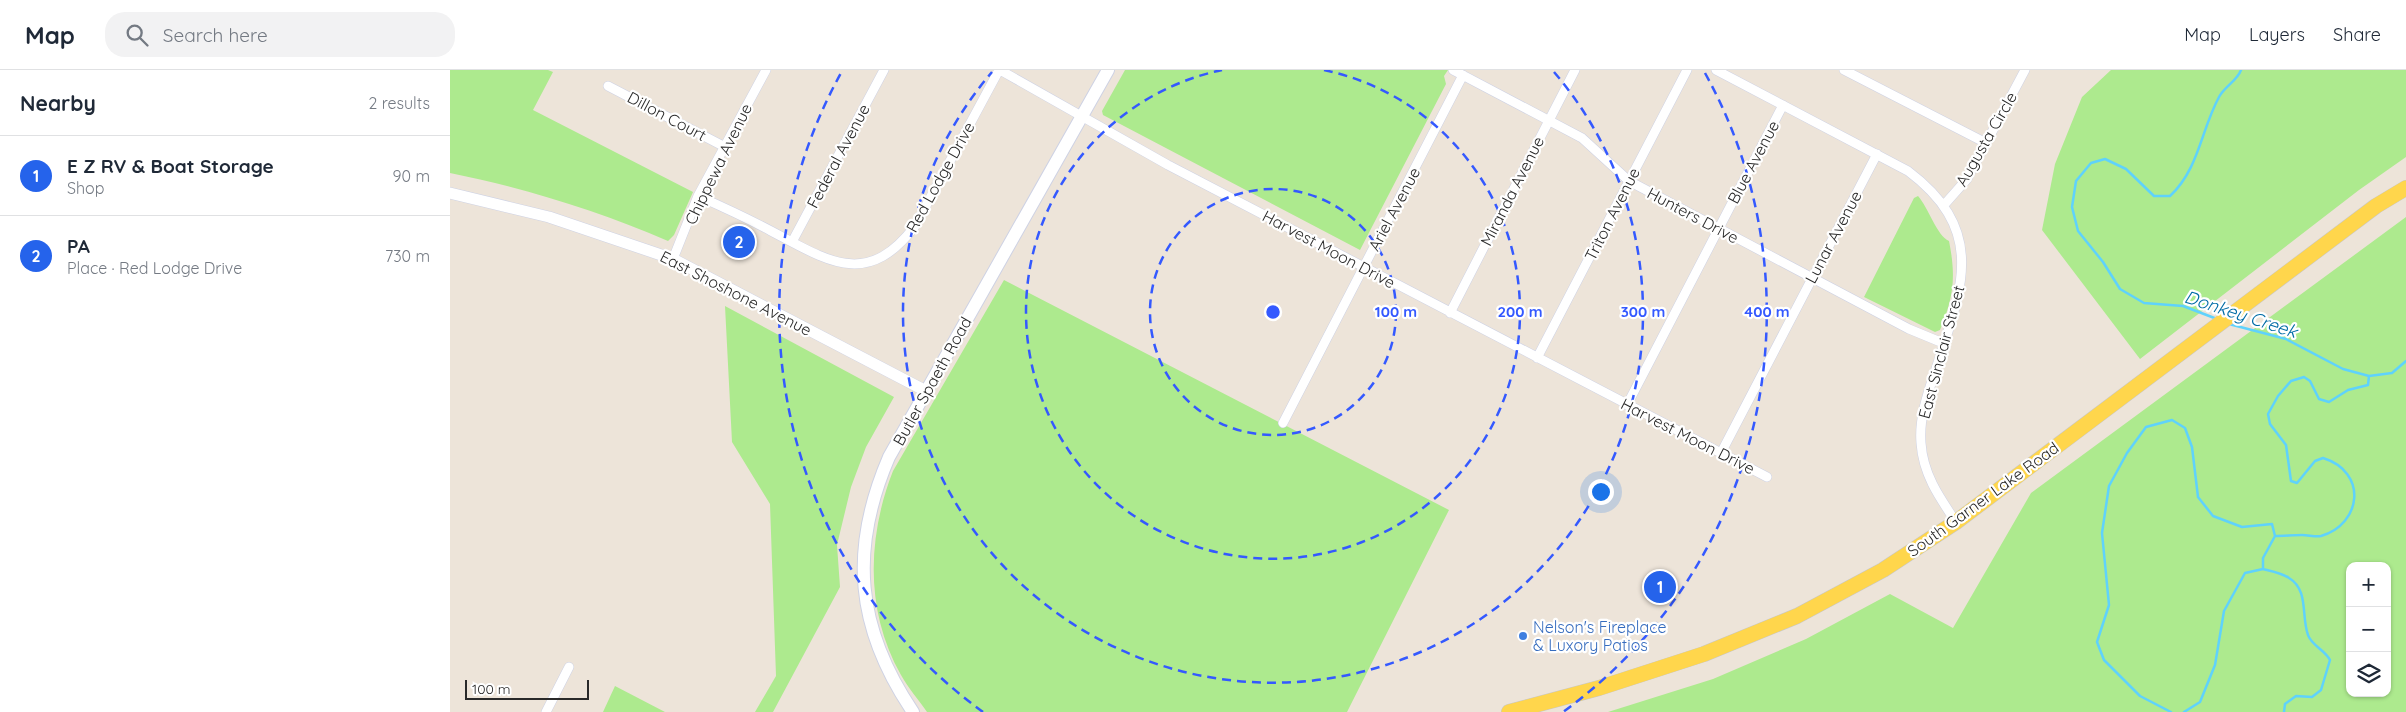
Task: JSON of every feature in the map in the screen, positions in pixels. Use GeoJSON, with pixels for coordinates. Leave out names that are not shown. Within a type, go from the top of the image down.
{"type":"FeatureCollection","features":[{"type":"Feature","properties":{"kind":"main road","name":"Butler Spaeth Road"},"geometry":{"type":"LineString","coordinates":[[913,712],[888,672],[877,646],[867,608],[863,563],[867,525],[878,482],[889,457],[1108,70]]}},
{"type":"Feature","properties":{"kind":"main road","name":"South Garner Lake Road"},"geometry":{"type":"LineString","coordinates":[[1508,712],[1648,673],[1704,654],[1797,616],[1883,570],[1956,522],[2248,301],[2376,206],[2406,188]]}},
{"type":"Feature","properties":{"kind":"street","name":"Chippewa Avenue"},"geometry":{"type":"LineString","coordinates":[[673,259],[698,196],[766,70]]}},
{"type":"Feature","properties":{"kind":"street","name":"Federal Avenue"},"geometry":{"type":"LineString","coordinates":[[792,242],[884,70]]}},
{"type":"Feature","properties":{"kind":"street","name":"Red Lodge Drive"},"geometry":{"type":"LineString","coordinates":[[698,196],[747,218],[828,261],[854,264],[881,258],[900,245],[915,226],[1000,70]]}},
{"type":"Feature","properties":{"kind":"street","name":"Harvest Moon Drive"},"geometry":{"type":"LineString","coordinates":[[1000,70],[1168,165],[1766,477]]}},
{"type":"Feature","properties":{"kind":"street","name":"Hunters Drive"},"geometry":{"type":"LineString","coordinates":[[1454,70],[1582,138],[1628,181],[1909,329],[1943,343]]}},
{"type":"Feature","properties":{"kind":"street","name":"Miranda Avenue"},"geometry":{"type":"LineString","coordinates":[[1450,313],[1548,120],[1576,70]]}},
{"type":"Feature","properties":{"kind":"street","name":"Triton Avenue"},"geometry":{"type":"LineString","coordinates":[[1537,358],[1687,70]]}},
{"type":"Feature","properties":{"kind":"street","name":"East Sinclair Street"},"geometry":{"type":"LineString","coordinates":[[1716,70],[1908,171],[1928,186],[1944,205],[1956,225],[1962,254],[1961,282],[1923,407],[1921,442],[1924,463],[1932,484],[1956,522]]}},
{"type":"Feature","properties":{"kind":"street"},"geometry":{"type":"LineString","coordinates":[[1844,70],[1986,143]]}},
{"type":"Feature","properties":{"kind":"street","name":"Augusta Circle"},"geometry":{"type":"LineString","coordinates":[[1944,205],[1967,179],[2025,70]]}},
{"type":"Feature","properties":{"kind":"street","name":"Ariel Avenue"},"geometry":{"type":"LineString","coordinates":[[1283,424],[1463,75]]}},
{"type":"Feature","properties":{"kind":"street","name":"Dillon Court"},"geometry":{"type":"LineString","coordinates":[[608,86],[725,147]]}},
{"type":"Feature","properties":{"kind":"street","name":"Blue Avenue"},"geometry":{"type":"LineString","coordinates":[[1627,405],[1783,105]]}},
{"type":"Feature","properties":{"kind":"street","name":"Lunar Avenue"},"geometry":{"type":"LineString","coordinates":[[1721,453],[1877,154]]}},
{"type":"Feature","properties":{"kind":"street","name":"East Shoshone Avenue"},"geometry":{"type":"LineString","coordinates":[[450,193],[549,217],[673,259],[926,391]]}},
{"type":"Feature","properties":{"kind":"street"},"geometry":{"type":"LineString","coordinates":[[546,712],[570,667]]}},
{"type":"Feature","properties":{"kind":"green space"},"geometry":{"type":"Polygon","coordinates":[[[450,70],[548,70],[553,72],[533,110],[693,192],[674,235],[668,241],[561,201],[450,173],[450,70]]]}},
{"type":"Feature","properties":{"kind":"green space"},"geometry":{"type":"Polygon","coordinates":[[[1125,70],[1448,70],[1444,76],[1446,84],[1360,250],[1103,115],[1102,111],[1125,70]]]}},
{"type":"Feature","properties":{"kind":"green space"},"geometry":{"type":"Polygon","coordinates":[[[2111,70],[2406,70],[2406,157],[2359,190],[2140,359],[2042,230],[2055,164],[2082,97],[2111,70]]]}},
{"type":"Feature","properties":{"kind":"green space"},"geometry":{"type":"Polygon","coordinates":[[[1918,196],[1940,233],[1949,241],[1953,265],[1951,297],[1940,330],[1935,332],[1864,297],[1914,198],[1918,196]]]}},
{"type":"Feature","properties":{"kind":"green space"},"geometry":{"type":"Polygon","coordinates":[[[2406,217],[2406,712],[1608,712],[1713,679],[1806,639],[1890,594],[1953,628],[2031,493],[2406,217]]]}},
{"type":"Feature","properties":{"kind":"green space"},"geometry":{"type":"Polygon","coordinates":[[[1004,280],[1449,510],[1347,712],[927,712],[901,675],[889,651],[881,626],[874,574],[878,522],[884,496],[893,471],[1004,280]]]}},
{"type":"Feature","properties":{"kind":"green space"},"geometry":{"type":"Polygon","coordinates":[[[725,306],[894,397],[866,447],[851,487],[837,545],[840,587],[773,712],[755,712],[776,676],[770,504],[732,442],[725,306]]]}},
{"type":"Feature","properties":{"kind":"green space"},"geometry":{"type":"Polygon","coordinates":[[[615,686],[665,712],[603,712],[615,686]]]}},
{"type":"Feature","properties":{"kind":"waterway","name":"Donkey Creek"},"geometry":{"type":"LineString","coordinates":[[2217,319],[2183,306],[2144,303],[2120,289],[2103,262],[2078,231],[2072,207],[2076,181],[2091,163],[2105,159],[2126,169],[2154,196],[2170,196],[2180,185],[2194,162],[2219,97],[2241,70]]}},
{"type":"Feature","properties":{"kind":"waterway","name":"Donkey Creek"},"geometry":{"type":"LineString","coordinates":[[2229,324],[2286,339],[2343,369],[2369,376],[2392,373],[2406,361]]}},
{"type":"Feature","properties":{"kind":"waterway"},"geometry":{"type":"LineString","coordinates":[[2284,712],[2285,704],[2296,696],[2312,697],[2321,690],[2330,660],[2312,642],[2308,635],[2302,596],[2299,589],[2286,576],[2263,569],[2263,558],[2275,536],[2321,536],[2335,530],[2345,521],[2352,510],[2354,498],[2353,486],[2347,474],[2338,465],[2323,458],[2315,461],[2297,483],[2291,481],[2286,445],[2270,424],[2268,414],[2278,396],[2291,381],[2304,377],[2310,381],[2319,399],[2329,402],[2348,390],[2368,385],[2369,376]]}},
{"type":"Feature","properties":{"kind":"waterway"},"geometry":{"type":"LineString","coordinates":[[2171,712],[2140,696],[2104,660],[2097,642],[2109,605],[2102,533],[2109,486],[2127,453],[2146,427],[2172,420],[2185,428],[2192,447],[2198,497],[2213,516],[2242,527],[2272,524],[2275,536]]}},
{"type":"Feature","properties":{"kind":"waterway"},"geometry":{"type":"LineString","coordinates":[[2184,712],[2200,702],[2215,665],[2224,611],[2245,573],[2263,569]]}},
{"type":"Feature","properties":{"kind":"place","name":"PA"},"geometry":{"type":"Point","coordinates":[739,242]}},
{"type":"Feature","properties":{"kind":"place","name":"E Z RV & Boat Storage"},"geometry":{"type":"Point","coordinates":[1660,587]}},
{"type":"Feature","properties":{"kind":"place","name":"Nelson's Fireplace & Luxory Patios"},"geometry":{"type":"Point","coordinates":[1523,636]}}]}
